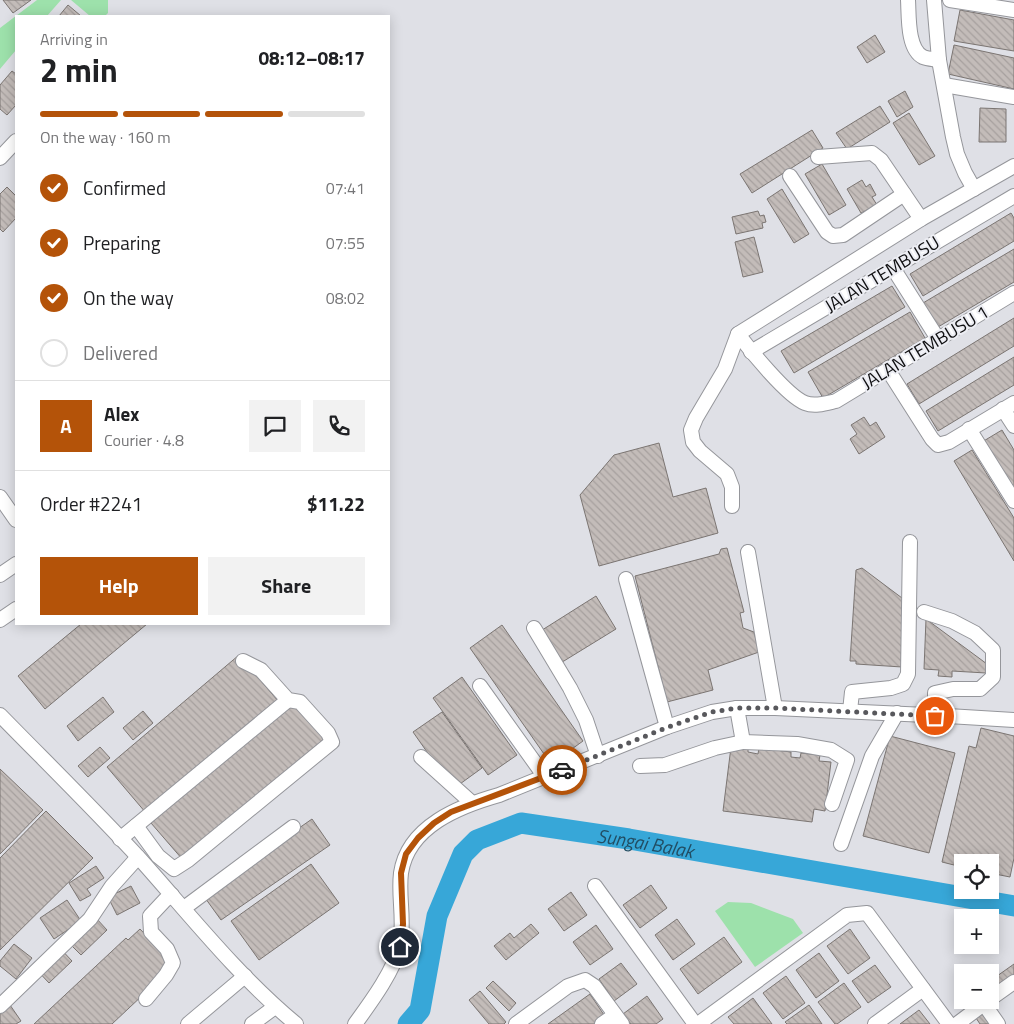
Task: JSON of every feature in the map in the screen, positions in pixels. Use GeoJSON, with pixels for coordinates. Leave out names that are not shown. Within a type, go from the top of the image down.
{"type":"FeatureCollection","features":[{"type":"Feature","properties":{"kind":"street"},"geometry":{"type":"LineString","coordinates":[[908,0],[910,34],[914,46],[923,57],[939,60]]}},
{"type":"Feature","properties":{"kind":"street"},"geometry":{"type":"LineString","coordinates":[[934,0],[939,60],[953,137],[957,154],[974,188]]}},
{"type":"Feature","properties":{"kind":"street"},"geometry":{"type":"LineString","coordinates":[[950,0],[1014,10]]}},
{"type":"Feature","properties":{"kind":"street"},"geometry":{"type":"LineString","coordinates":[[944,85],[1014,96]]}},
{"type":"Feature","properties":{"kind":"street"},"geometry":{"type":"LineString","coordinates":[[0,158],[15,142]]}},
{"type":"Feature","properties":{"kind":"street"},"geometry":{"type":"LineString","coordinates":[[818,157],[872,154],[881,160],[921,219]]}},
{"type":"Feature","properties":{"kind":"street"},"geometry":{"type":"LineString","coordinates":[[732,506],[732,487],[727,474],[700,451],[693,442],[691,430],[725,369],[738,334],[921,219],[1014,166]]}},
{"type":"Feature","properties":{"kind":"street"},"geometry":{"type":"LineString","coordinates":[[790,176],[827,232],[833,236],[842,235],[904,194]]}},
{"type":"Feature","properties":{"kind":"street","name":"JALAN TEMBUSU"},"geometry":{"type":"LineString","coordinates":[[751,352],[1013,199]]}},
{"type":"Feature","properties":{"kind":"street"},"geometry":{"type":"LineString","coordinates":[[893,268],[938,340]]}},
{"type":"Feature","properties":{"kind":"street","name":"JALAN TEMBUSU 1"},"geometry":{"type":"LineString","coordinates":[[751,352],[792,394],[806,403],[821,405],[836,401],[1014,293]]}},
{"type":"Feature","properties":{"kind":"street"},"geometry":{"type":"LineString","coordinates":[[738,334],[751,352]]}},
{"type":"Feature","properties":{"kind":"street"},"geometry":{"type":"LineString","coordinates":[[888,370],[932,439],[938,445],[948,442],[1009,406],[1014,426]]}},
{"type":"Feature","properties":{"kind":"street"},"geometry":{"type":"LineString","coordinates":[[969,430],[1014,501]]}},
{"type":"Feature","properties":{"kind":"street"},"geometry":{"type":"LineString","coordinates":[[2,504],[15,519]]}},
{"type":"Feature","properties":{"kind":"street"},"geometry":{"type":"LineString","coordinates":[[850,711],[852,692],[891,688],[903,684],[908,674],[910,542]]}},
{"type":"Feature","properties":{"kind":"street"},"geometry":{"type":"LineString","coordinates":[[748,552],[775,708]]}},
{"type":"Feature","properties":{"kind":"street"},"geometry":{"type":"LineString","coordinates":[[0,575],[15,565]]}},
{"type":"Feature","properties":{"kind":"street"},"geometry":{"type":"LineString","coordinates":[[626,579],[668,727]]}},
{"type":"Feature","properties":{"kind":"street"},"geometry":{"type":"LineString","coordinates":[[0,620],[15,610]]}},
{"type":"Feature","properties":{"kind":"street"},"geometry":{"type":"LineString","coordinates":[[924,612],[952,621],[975,633],[994,650],[993,677],[980,689],[953,689],[936,693],[935,716]]}},
{"type":"Feature","properties":{"kind":"street"},"geometry":{"type":"LineString","coordinates":[[534,628],[586,720],[598,756]]}},
{"type":"Feature","properties":{"kind":"street"},"geometry":{"type":"LineString","coordinates":[[136,826],[158,856],[174,869],[196,854],[332,742],[328,733],[300,702],[288,700],[261,670],[243,661]]}},
{"type":"Feature","properties":{"kind":"street"},"geometry":{"type":"LineString","coordinates":[[480,686],[545,777]]}},
{"type":"Feature","properties":{"kind":"street"},"geometry":{"type":"LineString","coordinates":[[120,839],[288,700]]}},
{"type":"Feature","properties":{"kind":"street"},"geometry":{"type":"LineString","coordinates":[[737,708],[743,742]]}},
{"type":"Feature","properties":{"kind":"street"},"geometry":{"type":"LineString","coordinates":[[355,1024],[390,969],[400,947],[403,924],[401,873],[406,854],[418,838],[434,823],[451,812],[545,777],[668,727],[712,712],[737,708],[775,708],[1014,720]]}},
{"type":"Feature","properties":{"kind":"street"},"geometry":{"type":"LineString","coordinates":[[841,844],[872,756],[897,713]]}},
{"type":"Feature","properties":{"kind":"street"},"geometry":{"type":"LineString","coordinates":[[0,715],[138,857],[245,976],[275,1007],[296,1024]]}},
{"type":"Feature","properties":{"kind":"street"},"geometry":{"type":"LineString","coordinates":[[640,766],[665,765],[715,748],[743,742],[797,744],[822,748],[831,750],[847,760],[832,804]]}},
{"type":"Feature","properties":{"kind":"street"},"geometry":{"type":"LineString","coordinates":[[421,757],[472,803]]}},
{"type":"Feature","properties":{"kind":"street"},"geometry":{"type":"LineString","coordinates":[[184,908],[293,826]]}},
{"type":"Feature","properties":{"kind":"street"},"geometry":{"type":"LineString","coordinates":[[0,1006],[90,919],[112,886],[138,857]]}},
{"type":"Feature","properties":{"kind":"street"},"geometry":{"type":"LineString","coordinates":[[595,886],[696,1024],[848,915],[867,913],[949,1024]]}},
{"type":"Feature","properties":{"kind":"street"},"geometry":{"type":"LineString","coordinates":[[146,999],[166,976],[173,963],[167,949],[151,932],[150,916],[165,900],[172,896]]}},
{"type":"Feature","properties":{"kind":"street"},"geometry":{"type":"LineString","coordinates":[[188,1024],[245,976]]}},
{"type":"Feature","properties":{"kind":"street"},"geometry":{"type":"LineString","coordinates":[[516,1024],[568,986],[584,980],[594,986],[618,1019],[602,1024]]}},
{"type":"Feature","properties":{"kind":"street"},"geometry":{"type":"LineString","coordinates":[[999,993],[1014,982]]}},
{"type":"Feature","properties":{"kind":"street"},"geometry":{"type":"LineString","coordinates":[[875,1024],[923,989]]}},
{"type":"Feature","properties":{"kind":"street"},"geometry":{"type":"LineString","coordinates":[[252,1024],[275,1007]]}},
{"type":"Feature","properties":{"kind":"street"},"geometry":{"type":"LineString","coordinates":[[957,1024],[977,1009]]}},
{"type":"Feature","properties":{"kind":"street"},"geometry":{"type":"LineString","coordinates":[[991,1009],[998,1024]]}},
{"type":"Feature","properties":{"kind":"green space"},"geometry":{"type":"Polygon","coordinates":[[[37,0],[61,0],[48,15],[17,15],[37,0]]]}},
{"type":"Feature","properties":{"kind":"green space"},"geometry":{"type":"Polygon","coordinates":[[[71,0],[108,0],[108,13],[106,15],[89,15],[71,0]]]}},
{"type":"Feature","properties":{"kind":"green space"},"geometry":{"type":"Polygon","coordinates":[[[15,17],[15,51],[0,69],[0,28],[15,17]]]}},
{"type":"Feature","properties":{"kind":"green space"},"geometry":{"type":"Polygon","coordinates":[[[728,902],[751,903],[793,919],[803,933],[755,967],[715,911],[728,902]]]}},
{"type":"Feature","properties":{"kind":"building"},"geometry":{"type":"Polygon","coordinates":[[[3,0],[31,0],[13,13],[3,0]]]}},
{"type":"Feature","properties":{"kind":"building"},"geometry":{"type":"Polygon","coordinates":[[[68,5],[80,15],[60,15],[68,5]]]}},
{"type":"Feature","properties":{"kind":"building"},"geometry":{"type":"Polygon","coordinates":[[[960,10],[1014,20],[1014,51],[954,41],[960,10]]]}},
{"type":"Feature","properties":{"kind":"building"},"geometry":{"type":"Polygon","coordinates":[[[875,35],[885,52],[867,63],[857,47],[875,35]]]}},
{"type":"Feature","properties":{"kind":"building"},"geometry":{"type":"Polygon","coordinates":[[[954,45],[1014,58],[1014,89],[948,74],[954,45]]]}},
{"type":"Feature","properties":{"kind":"building"},"geometry":{"type":"Polygon","coordinates":[[[12,71],[15,73],[15,106],[7,115],[0,109],[0,85],[12,71]]]}},
{"type":"Feature","properties":{"kind":"building"},"geometry":{"type":"Polygon","coordinates":[[[905,91],[913,107],[897,117],[888,101],[905,91]]]}},
{"type":"Feature","properties":{"kind":"building"},"geometry":{"type":"Polygon","coordinates":[[[880,106],[890,122],[847,149],[836,133],[880,106]]]}},
{"type":"Feature","properties":{"kind":"building"},"geometry":{"type":"Polygon","coordinates":[[[980,108],[1006,109],[1006,142],[979,142],[980,108]]]}},
{"type":"Feature","properties":{"kind":"building"},"geometry":{"type":"Polygon","coordinates":[[[909,113],[935,156],[919,165],[893,123],[909,113]]]}},
{"type":"Feature","properties":{"kind":"building"},"geometry":{"type":"Polygon","coordinates":[[[812,130],[823,148],[752,193],[740,174],[812,130]]]}},
{"type":"Feature","properties":{"kind":"building"},"geometry":{"type":"Polygon","coordinates":[[[822,164],[846,205],[829,215],[805,174],[822,164]]]}},
{"type":"Feature","properties":{"kind":"building"},"geometry":{"type":"Polygon","coordinates":[[[862,180],[866,187],[870,184],[876,195],[872,197],[877,205],[861,213],[847,189],[862,180]]]}},
{"type":"Feature","properties":{"kind":"building"},"geometry":{"type":"Polygon","coordinates":[[[7,187],[15,195],[15,219],[3,232],[0,229],[0,194],[7,187]]]}},
{"type":"Feature","properties":{"kind":"building"},"geometry":{"type":"Polygon","coordinates":[[[782,189],[809,234],[794,243],[767,199],[782,189]]]}},
{"type":"Feature","properties":{"kind":"building"},"geometry":{"type":"Polygon","coordinates":[[[758,211],[760,216],[764,215],[766,222],[762,223],[763,228],[736,234],[732,217],[758,211]]]}},
{"type":"Feature","properties":{"kind":"building"},"geometry":{"type":"Polygon","coordinates":[[[1011,213],[1014,218],[1014,241],[923,296],[910,274],[1011,213]]]}},
{"type":"Feature","properties":{"kind":"building"},"geometry":{"type":"Polygon","coordinates":[[[754,237],[763,272],[743,277],[735,242],[754,237]]]}},
{"type":"Feature","properties":{"kind":"building"},"geometry":{"type":"Polygon","coordinates":[[[1014,249],[1014,282],[938,327],[923,303],[1014,249]]]}},
{"type":"Feature","properties":{"kind":"building"},"geometry":{"type":"Polygon","coordinates":[[[892,286],[905,307],[794,373],[781,351],[892,286]]]}},
{"type":"Feature","properties":{"kind":"building"},"geometry":{"type":"Polygon","coordinates":[[[910,312],[925,338],[823,398],[808,372],[910,312]]]}},
{"type":"Feature","properties":{"kind":"building"},"geometry":{"type":"Polygon","coordinates":[[[1014,318],[1014,346],[919,404],[907,384],[1014,318]]]}},
{"type":"Feature","properties":{"kind":"building"},"geometry":{"type":"Polygon","coordinates":[[[1014,357],[1014,385],[938,431],[926,411],[1014,357]]]}},
{"type":"Feature","properties":{"kind":"building"},"geometry":{"type":"Polygon","coordinates":[[[864,417],[870,426],[876,422],[885,437],[859,454],[850,439],[857,434],[851,425],[864,417]]]}},
{"type":"Feature","properties":{"kind":"building"},"geometry":{"type":"Polygon","coordinates":[[[1002,430],[1014,450],[1014,495],[982,442],[1002,430]]]}},
{"type":"Feature","properties":{"kind":"building"},"geometry":{"type":"Polygon","coordinates":[[[659,443],[673,497],[706,488],[718,533],[599,566],[580,495],[614,455],[659,443]]]}},
{"type":"Feature","properties":{"kind":"building"},"geometry":{"type":"Polygon","coordinates":[[[972,450],[1014,518],[1014,561],[954,461],[972,450]]]}},
{"type":"Feature","properties":{"kind":"building"},"geometry":{"type":"Polygon","coordinates":[[[727,548],[744,612],[740,613],[743,628],[754,632],[759,652],[708,670],[713,690],[667,702],[635,576],[719,554],[721,549],[727,548]]]}},
{"type":"Feature","properties":{"kind":"building"},"geometry":{"type":"Polygon","coordinates":[[[862,568],[906,601],[902,667],[856,664],[856,661],[850,661],[856,570],[862,568]]]}},
{"type":"Feature","properties":{"kind":"building"},"geometry":{"type":"Polygon","coordinates":[[[596,596],[616,629],[559,664],[539,632],[596,596]]]}},
{"type":"Feature","properties":{"kind":"building"},"geometry":{"type":"Polygon","coordinates":[[[926,619],[987,664],[986,673],[952,671],[952,677],[938,676],[939,670],[924,669],[926,619]]]}},
{"type":"Feature","properties":{"kind":"building"},"geometry":{"type":"Polygon","coordinates":[[[80,625],[146,625],[45,709],[18,676],[80,625]]]}},
{"type":"Feature","properties":{"kind":"building"},"geometry":{"type":"Polygon","coordinates":[[[502,625],[583,741],[551,764],[470,648],[502,625]]]}},
{"type":"Feature","properties":{"kind":"building"},"geometry":{"type":"Polygon","coordinates":[[[239,655],[278,701],[146,813],[107,767],[239,655]]]}},
{"type":"Feature","properties":{"kind":"building"},"geometry":{"type":"Polygon","coordinates":[[[462,677],[517,755],[488,775],[433,698],[462,677]]]}},
{"type":"Feature","properties":{"kind":"building"},"geometry":{"type":"Polygon","coordinates":[[[103,697],[114,712],[78,741],[67,726],[103,697]]]}},
{"type":"Feature","properties":{"kind":"building"},"geometry":{"type":"Polygon","coordinates":[[[293,701],[325,738],[183,860],[151,823],[293,701]]]}},
{"type":"Feature","properties":{"kind":"building"},"geometry":{"type":"Polygon","coordinates":[[[143,711],[153,723],[133,740],[123,728],[143,711]]]}},
{"type":"Feature","properties":{"kind":"building"},"geometry":{"type":"Polygon","coordinates":[[[442,712],[482,768],[453,789],[413,732],[442,712]]]}},
{"type":"Feature","properties":{"kind":"building"},"geometry":{"type":"Polygon","coordinates":[[[981,728],[1014,736],[1014,858],[1010,877],[999,875],[999,854],[954,854],[954,865],[942,862],[969,746],[976,748],[981,728]]]}},
{"type":"Feature","properties":{"kind":"building"},"geometry":{"type":"Polygon","coordinates":[[[890,736],[955,753],[929,853],[863,836],[890,736]]]}},
{"type":"Feature","properties":{"kind":"building"},"geometry":{"type":"Polygon","coordinates":[[[100,747],[110,758],[88,777],[78,766],[100,747]]]}},
{"type":"Feature","properties":{"kind":"building"},"geometry":{"type":"Polygon","coordinates":[[[731,747],[748,747],[748,752],[758,754],[759,748],[791,752],[791,757],[800,758],[801,753],[820,755],[819,761],[831,762],[825,811],[814,809],[812,822],[723,811],[731,747]]]}},
{"type":"Feature","properties":{"kind":"building"},"geometry":{"type":"Polygon","coordinates":[[[0,769],[43,810],[0,854],[0,769]]]}},
{"type":"Feature","properties":{"kind":"building"},"geometry":{"type":"Polygon","coordinates":[[[46,811],[93,858],[0,950],[0,858],[46,811]]]}},
{"type":"Feature","properties":{"kind":"building"},"geometry":{"type":"Polygon","coordinates":[[[312,819],[330,845],[221,920],[203,895],[312,819]]]}},
{"type":"Feature","properties":{"kind":"building"},"geometry":{"type":"Polygon","coordinates":[[[311,864],[339,903],[259,960],[231,921],[311,864]]]}},
{"type":"Feature","properties":{"kind":"building"},"geometry":{"type":"Polygon","coordinates":[[[96,866],[104,878],[87,889],[91,895],[80,901],[69,883],[96,866]]]}},
{"type":"Feature","properties":{"kind":"building"},"geometry":{"type":"Polygon","coordinates":[[[651,885],[667,908],[640,928],[623,905],[651,885]]]}},
{"type":"Feature","properties":{"kind":"building"},"geometry":{"type":"Polygon","coordinates":[[[131,886],[140,903],[117,915],[108,897],[131,886]]]}},
{"type":"Feature","properties":{"kind":"building"},"geometry":{"type":"Polygon","coordinates":[[[571,892],[587,915],[564,931],[548,909],[571,892]]]}},
{"type":"Feature","properties":{"kind":"building"},"geometry":{"type":"Polygon","coordinates":[[[67,900],[81,921],[54,939],[40,918],[67,900]]]}},
{"type":"Feature","properties":{"kind":"building"},"geometry":{"type":"Polygon","coordinates":[[[96,918],[107,930],[81,955],[70,944],[96,918]]]}},
{"type":"Feature","properties":{"kind":"building"},"geometry":{"type":"Polygon","coordinates":[[[677,919],[695,944],[673,960],[655,935],[677,919]]]}},
{"type":"Feature","properties":{"kind":"building"},"geometry":{"type":"Polygon","coordinates":[[[531,924],[539,933],[506,960],[494,946],[510,933],[514,938],[531,924]]]}},
{"type":"Feature","properties":{"kind":"building"},"geometry":{"type":"Polygon","coordinates":[[[596,925],[613,949],[590,965],[573,942],[596,925]]]}},
{"type":"Feature","properties":{"kind":"building"},"geometry":{"type":"Polygon","coordinates":[[[140,929],[171,962],[162,977],[112,1024],[34,1024],[126,938],[128,940],[140,929]]]}},
{"type":"Feature","properties":{"kind":"building"},"geometry":{"type":"Polygon","coordinates":[[[850,929],[870,958],[848,974],[827,946],[850,929]]]}},
{"type":"Feature","properties":{"kind":"building"},"geometry":{"type":"Polygon","coordinates":[[[724,937],[742,962],[698,994],[680,969],[724,937]]]}},
{"type":"Feature","properties":{"kind":"building"},"geometry":{"type":"Polygon","coordinates":[[[14,944],[32,958],[16,979],[0,966],[0,961],[14,944]]]}},
{"type":"Feature","properties":{"kind":"building"},"geometry":{"type":"Polygon","coordinates":[[[58,946],[72,961],[49,983],[35,968],[58,946]]]}},
{"type":"Feature","properties":{"kind":"building"},"geometry":{"type":"Polygon","coordinates":[[[819,953],[839,981],[816,998],[796,970],[819,953]]]}},
{"type":"Feature","properties":{"kind":"building"},"geometry":{"type":"Polygon","coordinates":[[[621,963],[637,984],[614,1001],[599,979],[621,963]]]}},
{"type":"Feature","properties":{"kind":"building"},"geometry":{"type":"Polygon","coordinates":[[[1014,964],[1014,977],[999,988],[999,975],[1014,964]]]}},
{"type":"Feature","properties":{"kind":"building"},"geometry":{"type":"Polygon","coordinates":[[[875,965],[891,987],[868,1003],[852,981],[875,965]]]}},
{"type":"Feature","properties":{"kind":"building"},"geometry":{"type":"Polygon","coordinates":[[[786,976],[805,1003],[783,1019],[763,993],[786,976]]]}},
{"type":"Feature","properties":{"kind":"building"},"geometry":{"type":"Polygon","coordinates":[[[493,981],[516,1003],[509,1011],[486,988],[493,981]]]}},
{"type":"Feature","properties":{"kind":"building"},"geometry":{"type":"Polygon","coordinates":[[[844,983],[861,1007],[835,1024],[818,1002],[844,983]]]}},
{"type":"Feature","properties":{"kind":"building"},"geometry":{"type":"Polygon","coordinates":[[[480,991],[506,1022],[504,1024],[489,1024],[469,1000],[480,991]]]}},
{"type":"Feature","properties":{"kind":"building"},"geometry":{"type":"Polygon","coordinates":[[[590,994],[606,1018],[597,1024],[548,1024],[590,994]]]}},
{"type":"Feature","properties":{"kind":"building"},"geometry":{"type":"Polygon","coordinates":[[[647,996],[663,1019],[656,1024],[631,1024],[623,1014],[647,996]]]}},
{"type":"Feature","properties":{"kind":"building"},"geometry":{"type":"Polygon","coordinates":[[[753,998],[772,1024],[734,1024],[728,1017],[753,998]]]}},
{"type":"Feature","properties":{"kind":"building"},"geometry":{"type":"Polygon","coordinates":[[[10,1005],[21,1021],[16,1024],[0,1024],[0,1011],[10,1005]]]}},
{"type":"Feature","properties":{"kind":"building"},"geometry":{"type":"Polygon","coordinates":[[[809,1005],[822,1024],[787,1024],[785,1022],[809,1005]]]}},
{"type":"Feature","properties":{"kind":"building"},"geometry":{"type":"Polygon","coordinates":[[[919,1010],[930,1024],[900,1024],[919,1010]]]}},
{"type":"Feature","properties":{"kind":"building"},"geometry":{"type":"Polygon","coordinates":[[[984,1013],[992,1024],[980,1024],[976,1018],[984,1013]]]}},
{"type":"Feature","properties":{"kind":"waterway","name":"Sungai Balak"},"geometry":{"type":"LineString","coordinates":[[408,1024],[420,1010],[437,916],[463,854],[477,840],[521,823],[629,839],[1014,906]]}},
{"type":"Feature","properties":{"kind":"way so far"},"geometry":{"type":"LineString","coordinates":[[562,770],[668,727],[712,712],[737,708],[775,708],[935,716]]}},
{"type":"Feature","properties":{"kind":"route"},"geometry":{"type":"LineString","coordinates":[[400,947],[403,924],[401,873],[406,854],[418,838],[434,823],[451,812],[562,770]]}}]}
